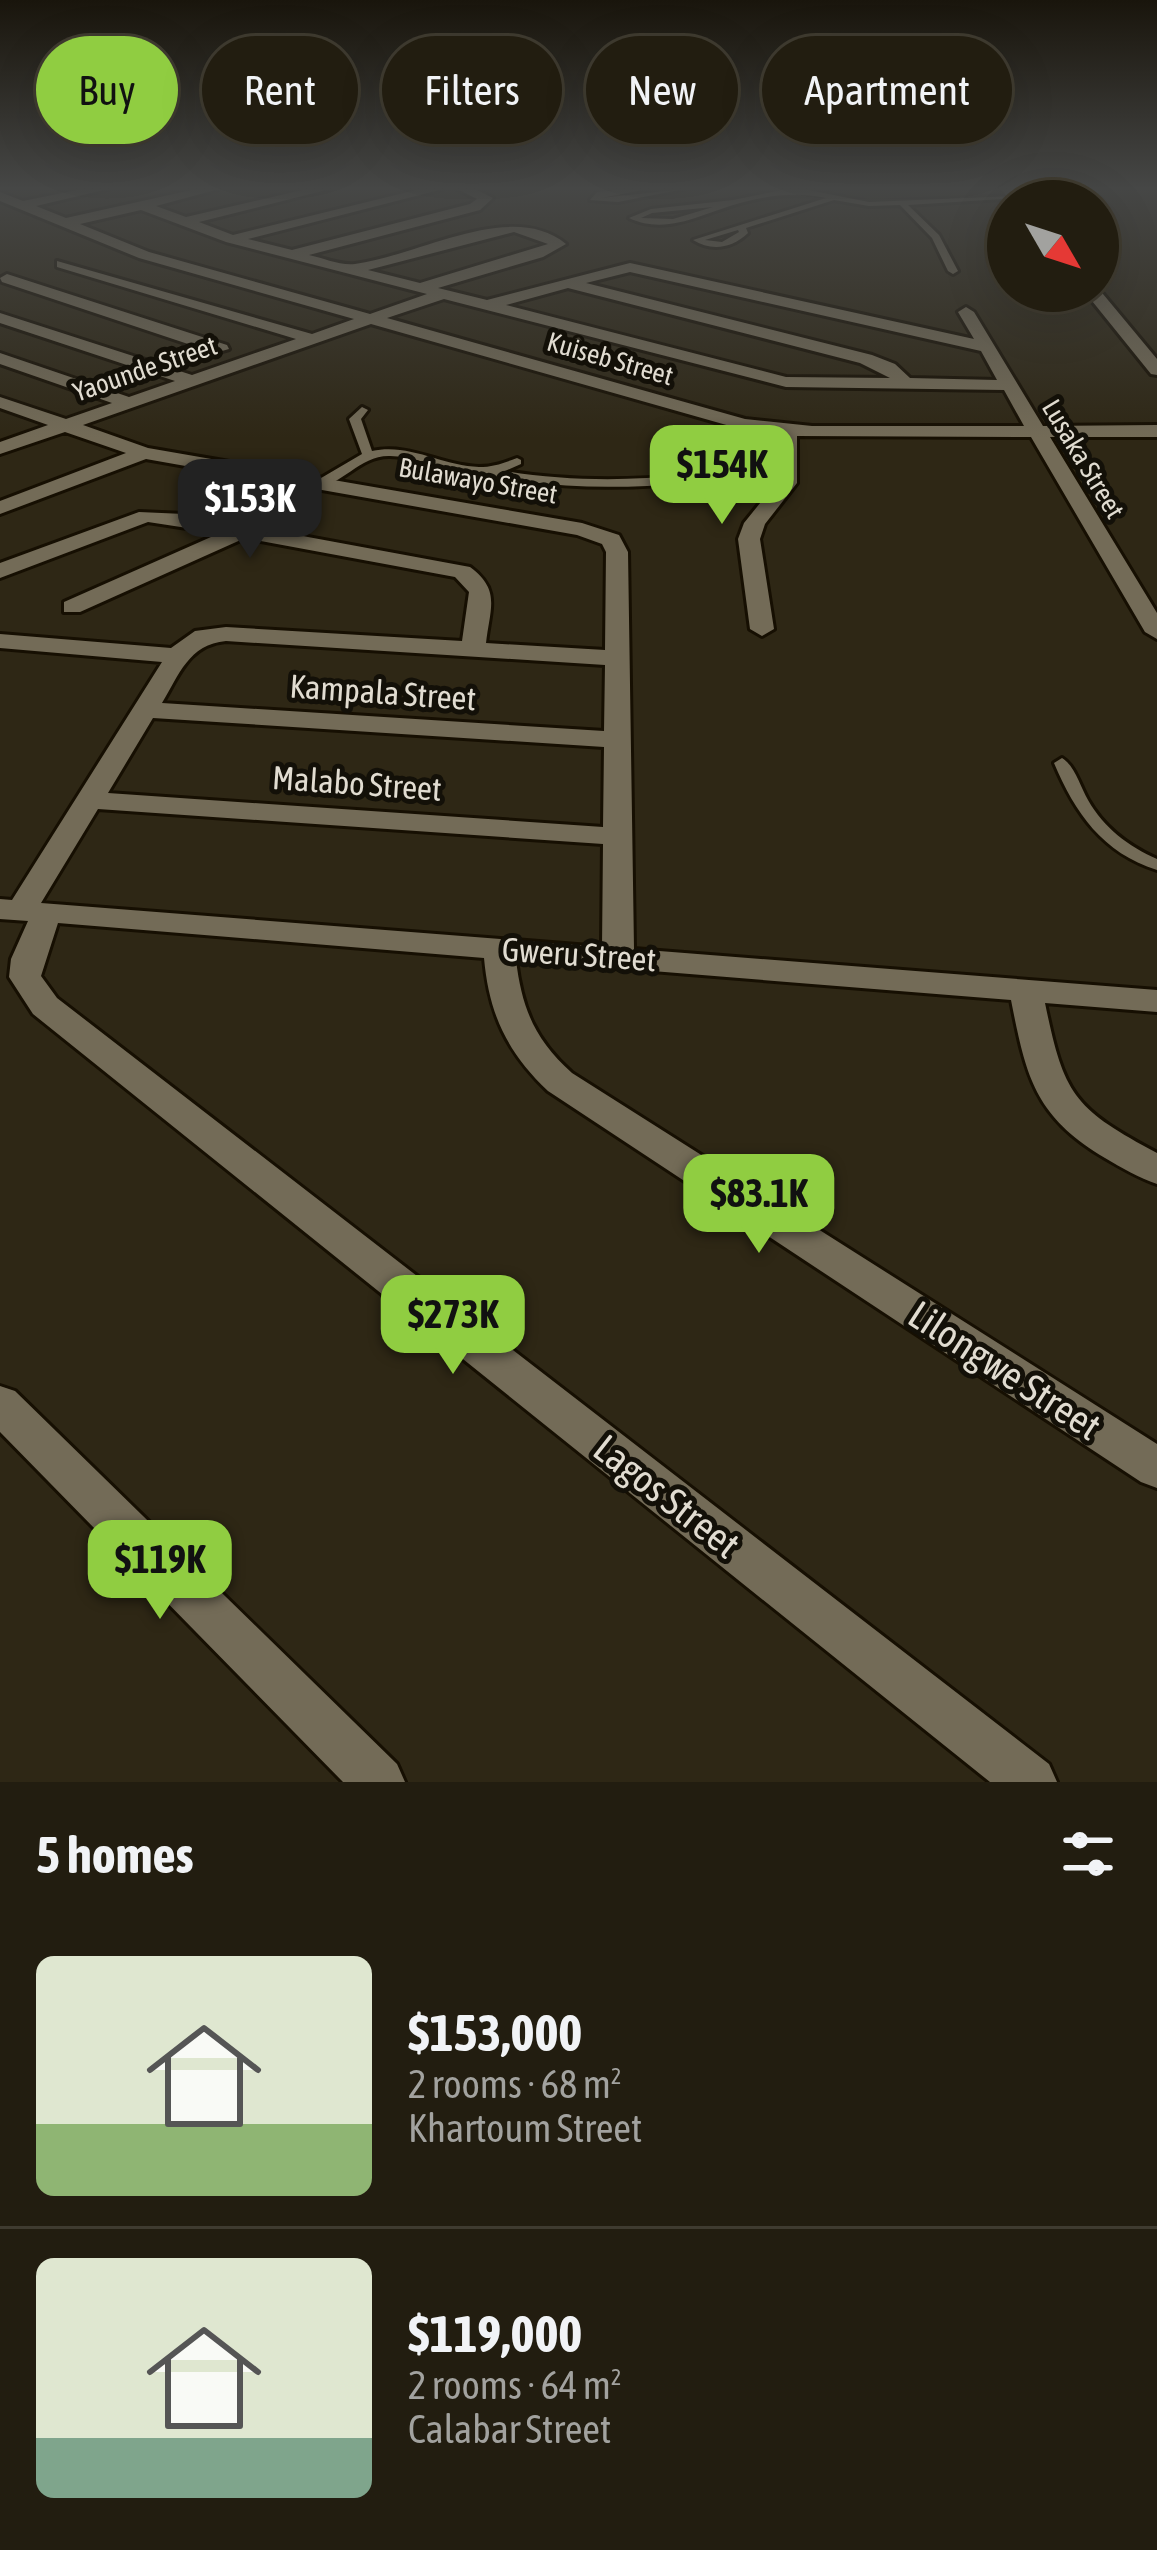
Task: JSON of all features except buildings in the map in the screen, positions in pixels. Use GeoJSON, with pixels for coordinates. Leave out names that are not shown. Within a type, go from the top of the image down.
{"type":"FeatureCollection","features":[{"type":"Feature","properties":{"kind":"street"},"geometry":{"type":"LineString","coordinates":[[89,272],[311,339]]}},
{"type":"Feature","properties":{"kind":"street","name":"Kuiseb Street"},"geometry":{"type":"LineString","coordinates":[[205,272],[725,419],[788,431],[1157,431]]}},
{"type":"Feature","properties":{"kind":"street"},"geometry":{"type":"LineString","coordinates":[[364,272],[786,382],[1006,385]]}},
{"type":"Feature","properties":{"kind":"street"},"geometry":{"type":"LineString","coordinates":[[421,287],[474,272]]}},
{"type":"Feature","properties":{"kind":"street"},"geometry":{"type":"LineString","coordinates":[[488,305],[596,272]]}},
{"type":"Feature","properties":{"kind":"street"},"geometry":{"type":"LineString","coordinates":[[657,272],[985,347]]}},
{"type":"Feature","properties":{"kind":"street"},"geometry":{"type":"LineString","coordinates":[[3,280],[221,349]]}},
{"type":"Feature","properties":{"kind":"street"},"geometry":{"type":"LineString","coordinates":[[562,282],[866,359],[890,368],[907,385]]}},
{"type":"Feature","properties":{"kind":"street","name":"Yaounde Street"},"geometry":{"type":"LineString","coordinates":[[0,448],[445,293]]}},
{"type":"Feature","properties":{"kind":"street","name":"Lusaka Street"},"geometry":{"type":"LineString","coordinates":[[966,312],[1157,632]]}},
{"type":"Feature","properties":{"kind":"street"},"geometry":{"type":"LineString","coordinates":[[1109,312],[1157,370]]}},
{"type":"Feature","properties":{"kind":"street"},"geometry":{"type":"LineString","coordinates":[[0,318],[194,381]]}},
{"type":"Feature","properties":{"kind":"street"},"geometry":{"type":"LineString","coordinates":[[0,358],[129,403]]}},
{"type":"Feature","properties":{"kind":"street","name":"Bulawayo Street"},"geometry":{"type":"LineString","coordinates":[[0,402],[144,453],[605,536],[617,552],[618,956]]}},
{"type":"Feature","properties":{"kind":"street"},"geometry":{"type":"LineString","coordinates":[[762,629],[749,539],[754,523],[788,483],[788,431]]}},
{"type":"Feature","properties":{"kind":"street"},"geometry":{"type":"LineString","coordinates":[[0,508],[144,453]]}},
{"type":"Feature","properties":{"kind":"street"},"geometry":{"type":"LineString","coordinates":[[0,571],[134,518],[170,518],[462,572],[478,584],[480,592],[473,648]]}},
{"type":"Feature","properties":{"kind":"street"},"geometry":{"type":"LineString","coordinates":[[72,607],[242,531]]}},
{"type":"Feature","properties":{"kind":"street"},"geometry":{"type":"LineString","coordinates":[[23,911],[178,656],[195,639],[214,634],[617,658]]}},
{"type":"Feature","properties":{"kind":"street"},"geometry":{"type":"LineString","coordinates":[[0,641],[178,656]]}},
{"type":"Feature","properties":{"kind":"street","name":"Kampala Street"},"geometry":{"type":"LineString","coordinates":[[144,710],[619,740]]}},
{"type":"Feature","properties":{"kind":"street","name":"Malabo Street"},"geometry":{"type":"LineString","coordinates":[[89,800],[620,837]]}},
{"type":"Feature","properties":{"kind":"street","name":"Gweru Street"},"geometry":{"type":"LineString","coordinates":[[23,911],[1157,1001]]}},
{"type":"Feature","properties":{"kind":"street","name":"Lagos Street"},"geometry":{"type":"LineString","coordinates":[[23,911],[25,977],[46,1006],[1031,1782]]}},
{"type":"Feature","properties":{"kind":"street","name":"Lilongwe Street"},"geometry":{"type":"LineString","coordinates":[[499,948],[508,1016],[517,1039],[560,1082],[1157,1468]]}},
{"type":"Feature","properties":{"kind":"street"},"geometry":{"type":"LineString","coordinates":[[1026,992],[1047,1084],[1056,1099],[1090,1130],[1157,1170]]}},
{"type":"Feature","properties":{"kind":"street"},"geometry":{"type":"LineString","coordinates":[[0,1404],[379,1782]]}},
{"type":"Feature","properties":{"kind":"lane"},"geometry":{"type":"LineString","coordinates":[[362,410],[355,419],[368,456]]}},
{"type":"Feature","properties":{"kind":"lane"},"geometry":{"type":"LineString","coordinates":[[320,484],[368,456],[394,453],[476,473],[561,483],[694,479],[790,466]]}},
{"type":"Feature","properties":{"kind":"lane"},"geometry":{"type":"LineString","coordinates":[[491,472],[517,462]]}},
{"type":"Feature","properties":{"kind":"lane"},"geometry":{"type":"LineString","coordinates":[[1063,763],[1083,813],[1095,826],[1157,865]]}}]}
